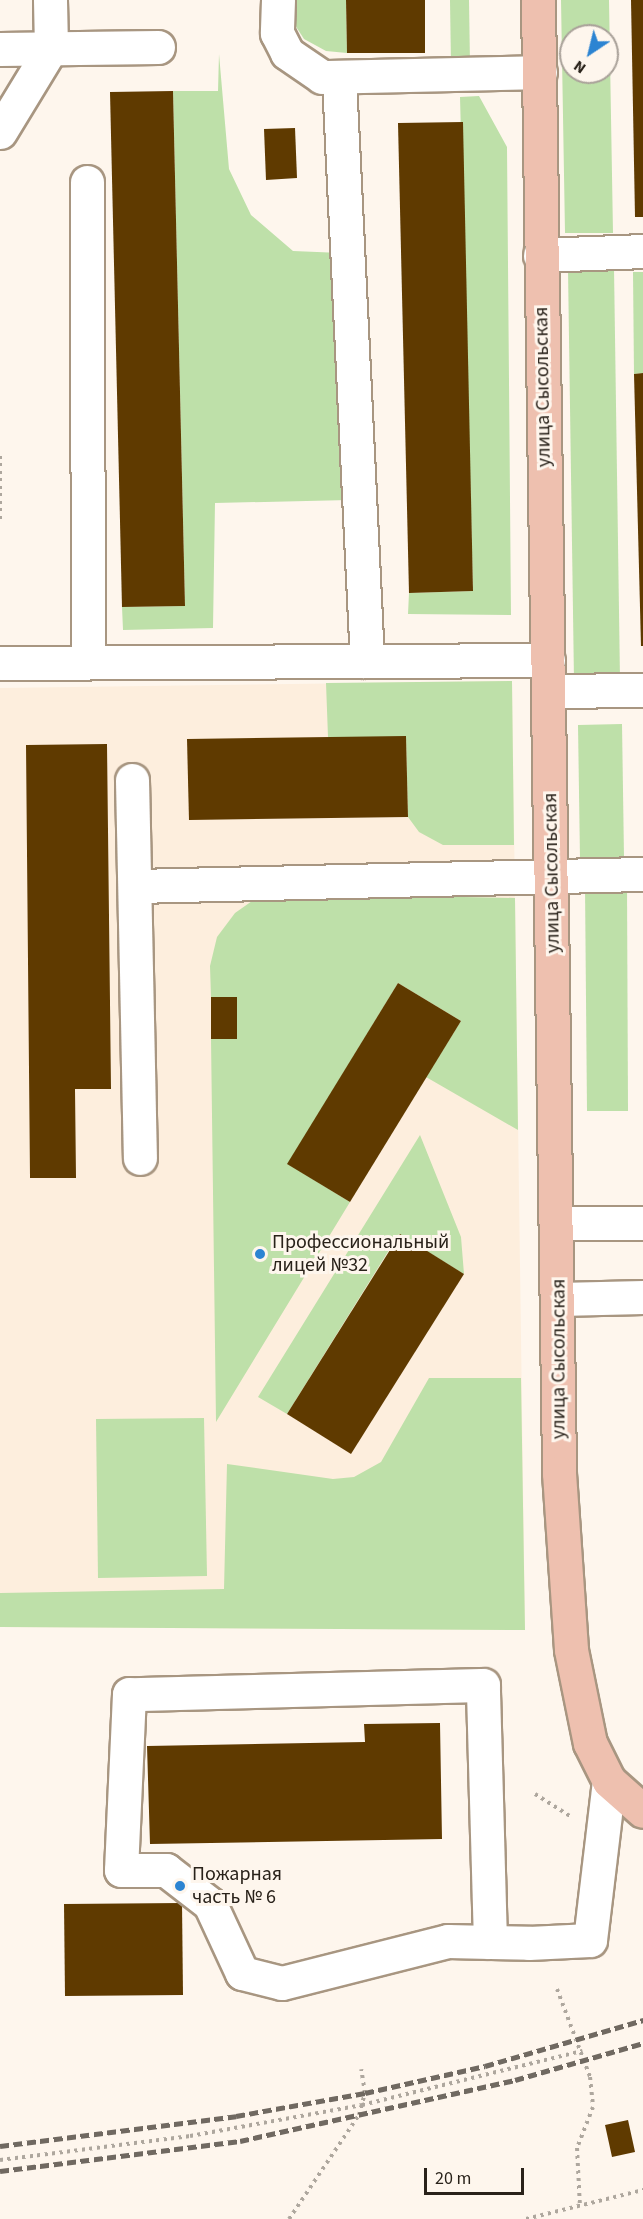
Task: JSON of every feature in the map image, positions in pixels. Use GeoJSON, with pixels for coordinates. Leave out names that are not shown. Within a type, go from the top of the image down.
{"type":"FeatureCollection","features":[{"type":"Feature","properties":{"kind":"main road","name":"улица Сысольская"},"geometry":{"type":"LineString","coordinates":[[538,0],[540,255],[559,1299],[559,1473],[571,1650],[590,1743],[609,1781]]}},
{"type":"Feature","properties":{"kind":"main road"},"geometry":{"type":"LineString","coordinates":[[609,1781],[643,1811]]}},
{"type":"Feature","properties":{"kind":"street"},"geometry":{"type":"LineString","coordinates":[[0,132],[51,48],[50,0]]}},
{"type":"Feature","properties":{"kind":"street"},"geometry":{"type":"LineString","coordinates":[[278,0],[277,33],[287,52],[303,67],[339,80],[540,72]]}},
{"type":"Feature","properties":{"kind":"street"},"geometry":{"type":"LineString","coordinates":[[0,49],[158,46]]}},
{"type":"Feature","properties":{"kind":"street"},"geometry":{"type":"LineString","coordinates":[[339,80],[367,661]]}},
{"type":"Feature","properties":{"kind":"street"},"geometry":{"type":"LineString","coordinates":[[87,182],[88,662]]}},
{"type":"Feature","properties":{"kind":"street"},"geometry":{"type":"LineString","coordinates":[[540,255],[643,251]]}},
{"type":"Feature","properties":{"kind":"street"},"geometry":{"type":"LineString","coordinates":[[0,663],[367,661],[548,675],[643,690]]}},
{"type":"Feature","properties":{"kind":"street"},"geometry":{"type":"LineString","coordinates":[[132,780],[140,1158]]}},
{"type":"Feature","properties":{"kind":"street"},"geometry":{"type":"LineString","coordinates":[[136,886],[552,873],[643,874]]}},
{"type":"Feature","properties":{"kind":"street"},"geometry":{"type":"LineString","coordinates":[[557,1223],[643,1223]]}},
{"type":"Feature","properties":{"kind":"street"},"geometry":{"type":"LineString","coordinates":[[559,1299],[643,1297]]}},
{"type":"Feature","properties":{"kind":"street"},"geometry":{"type":"LineString","coordinates":[[490,1942],[483,1685],[129,1694],[122,1870],[166,1870],[210,1904],[242,1973],[282,1983],[448,1941],[490,1942],[590,1940],[599,1835],[609,1781]]}},
{"type":"Feature","properties":{"kind":"path"},"geometry":{"type":"LineString","coordinates":[[0,456],[0,523]]}},
{"type":"Feature","properties":{"kind":"path"},"geometry":{"type":"LineString","coordinates":[[536,1794],[599,1835]]}},
{"type":"Feature","properties":{"kind":"path"},"geometry":{"type":"LineString","coordinates":[[557,1989],[582,2051],[593,2107],[577,2148],[580,2208]]}},
{"type":"Feature","properties":{"kind":"path"},"geometry":{"type":"LineString","coordinates":[[0,2160],[190,2136],[362,2105],[582,2051]]}},
{"type":"Feature","properties":{"kind":"path"},"geometry":{"type":"LineString","coordinates":[[289,2219],[339,2152],[362,2105],[361,2068]]}},
{"type":"Feature","properties":{"kind":"path"},"geometry":{"type":"LineString","coordinates":[[526,2219],[580,2208],[643,2190]]}},
{"type":"Feature","properties":{"kind":"shaded area","name":"Профессиональный лицей №32"},"geometry":{"type":"Polygon","coordinates":[[[512,681],[525,1630],[0,1627],[0,688],[512,681]]]}},
{"type":"Feature","properties":{"kind":"green space"},"geometry":{"type":"Polygon","coordinates":[[[293,0],[346,0],[347,53],[326,51],[304,39],[293,22],[293,0]]]}},
{"type":"Feature","properties":{"kind":"green space"},"geometry":{"type":"Polygon","coordinates":[[[450,0],[469,0],[470,65],[451,65],[450,0]]]}},
{"type":"Feature","properties":{"kind":"green space"},"geometry":{"type":"Polygon","coordinates":[[[561,0],[609,0],[609,24],[561,24],[561,0]]]}},
{"type":"Feature","properties":{"kind":"green space"},"geometry":{"type":"Polygon","coordinates":[[[219,54],[229,169],[251,215],[293,251],[341,253],[349,500],[215,503],[213,628],[123,630],[122,607],[185,606],[173,91],[218,91],[219,54]]]}},
{"type":"Feature","properties":{"kind":"green space"},"geometry":{"type":"Polygon","coordinates":[[[562,84],[610,84],[613,233],[565,233],[562,84]]]}},
{"type":"Feature","properties":{"kind":"green space"},"geometry":{"type":"Polygon","coordinates":[[[479,96],[507,147],[511,615],[408,614],[409,593],[473,591],[460,97],[479,96]]]}},
{"type":"Feature","properties":{"kind":"green space"},"geometry":{"type":"Polygon","coordinates":[[[614,268],[620,680],[574,680],[568,269],[614,268]]]}},
{"type":"Feature","properties":{"kind":"green space"},"geometry":{"type":"Polygon","coordinates":[[[633,272],[643,272],[643,373],[634,374],[633,272]]]}},
{"type":"Feature","properties":{"kind":"green space"},"geometry":{"type":"Polygon","coordinates":[[[512,681],[514,845],[443,845],[419,832],[408,817],[406,737],[328,737],[326,683],[512,681]]]}},
{"type":"Feature","properties":{"kind":"green space"},"geometry":{"type":"Polygon","coordinates":[[[622,724],[624,857],[580,858],[578,725],[622,724]]]}},
{"type":"Feature","properties":{"kind":"green space"},"geometry":{"type":"Polygon","coordinates":[[[627,885],[628,1111],[587,1111],[585,886],[627,885]]]}},
{"type":"Feature","properties":{"kind":"green space"},"geometry":{"type":"Polygon","coordinates":[[[276,893],[515,898],[518,1130],[426,1077],[461,1021],[398,983],[288,1164],[350,1202],[216,1422],[211,1039],[237,1038],[237,998],[211,997],[210,966],[217,937],[235,913],[259,896],[276,893]]]}},
{"type":"Feature","properties":{"kind":"green space"},"geometry":{"type":"Polygon","coordinates":[[[420,1135],[461,1237],[464,1274],[399,1234],[287,1414],[258,1397],[420,1135]]]}},
{"type":"Feature","properties":{"kind":"green space"},"geometry":{"type":"Polygon","coordinates":[[[429,1378],[521,1378],[525,1630],[0,1627],[0,1593],[224,1589],[227,1464],[333,1479],[354,1477],[381,1462],[429,1378]]]}},
{"type":"Feature","properties":{"kind":"green space"},"geometry":{"type":"Polygon","coordinates":[[[204,1418],[207,1576],[98,1578],[96,1419],[204,1418]]]}},
{"type":"Feature","properties":{"kind":"building"},"geometry":{"type":"Polygon","coordinates":[[[346,0],[425,0],[425,53],[347,53],[346,0]]]}},
{"type":"Feature","properties":{"kind":"building"},"geometry":{"type":"Polygon","coordinates":[[[631,0],[643,0],[643,217],[635,217],[631,0]]]}},
{"type":"Feature","properties":{"kind":"building"},"geometry":{"type":"Polygon","coordinates":[[[173,91],[185,606],[122,607],[110,92],[173,91]]]}},
{"type":"Feature","properties":{"kind":"building"},"geometry":{"type":"Polygon","coordinates":[[[463,122],[473,591],[409,593],[398,123],[463,122]]]}},
{"type":"Feature","properties":{"kind":"building"},"geometry":{"type":"Polygon","coordinates":[[[295,128],[297,178],[266,180],[264,129],[295,128]]]}},
{"type":"Feature","properties":{"kind":"building"},"geometry":{"type":"Polygon","coordinates":[[[643,373],[643,646],[641,646],[634,374],[643,373]]]}},
{"type":"Feature","properties":{"kind":"building"},"geometry":{"type":"Polygon","coordinates":[[[406,736],[408,817],[189,820],[187,739],[406,736]]]}},
{"type":"Feature","properties":{"kind":"building"},"geometry":{"type":"Polygon","coordinates":[[[107,744],[111,1089],[75,1089],[76,1178],[30,1178],[26,745],[107,744]]]}},
{"type":"Feature","properties":{"kind":"building"},"geometry":{"type":"Polygon","coordinates":[[[398,983],[461,1021],[350,1202],[287,1164],[398,983]]]}},
{"type":"Feature","properties":{"kind":"building"},"geometry":{"type":"Polygon","coordinates":[[[211,997],[237,997],[237,1039],[211,1039],[211,997]]]}},
{"type":"Feature","properties":{"kind":"building"},"geometry":{"type":"Polygon","coordinates":[[[400,1234],[464,1274],[351,1454],[287,1414],[400,1234]]]}},
{"type":"Feature","properties":{"kind":"building"},"geometry":{"type":"Polygon","coordinates":[[[440,1723],[442,1839],[150,1844],[147,1746],[365,1742],[364,1724],[440,1723]]]}},
{"type":"Feature","properties":{"kind":"building"},"geometry":{"type":"Polygon","coordinates":[[[182,1903],[183,1995],[65,1996],[64,1904],[182,1903]]]}},
{"type":"Feature","properties":{"kind":"building"},"geometry":{"type":"Polygon","coordinates":[[[628,2120],[635,2152],[612,2157],[605,2125],[628,2120]]]}},
{"type":"Feature","properties":{"kind":"railway"},"geometry":{"type":"LineString","coordinates":[[0,2146],[236,2116],[365,2093],[485,2066],[643,2020]]}},
{"type":"Feature","properties":{"kind":"railway"},"geometry":{"type":"LineString","coordinates":[[0,2171],[240,2141],[515,2080],[643,2043]]}},
{"type":"Feature","properties":{"kind":"place","name":"Профессиональный лицей №32"},"geometry":{"type":"Point","coordinates":[260,1254]}},
{"type":"Feature","properties":{"kind":"place","name":"Пожарная часть № 6"},"geometry":{"type":"Point","coordinates":[180,1886]}}]}
